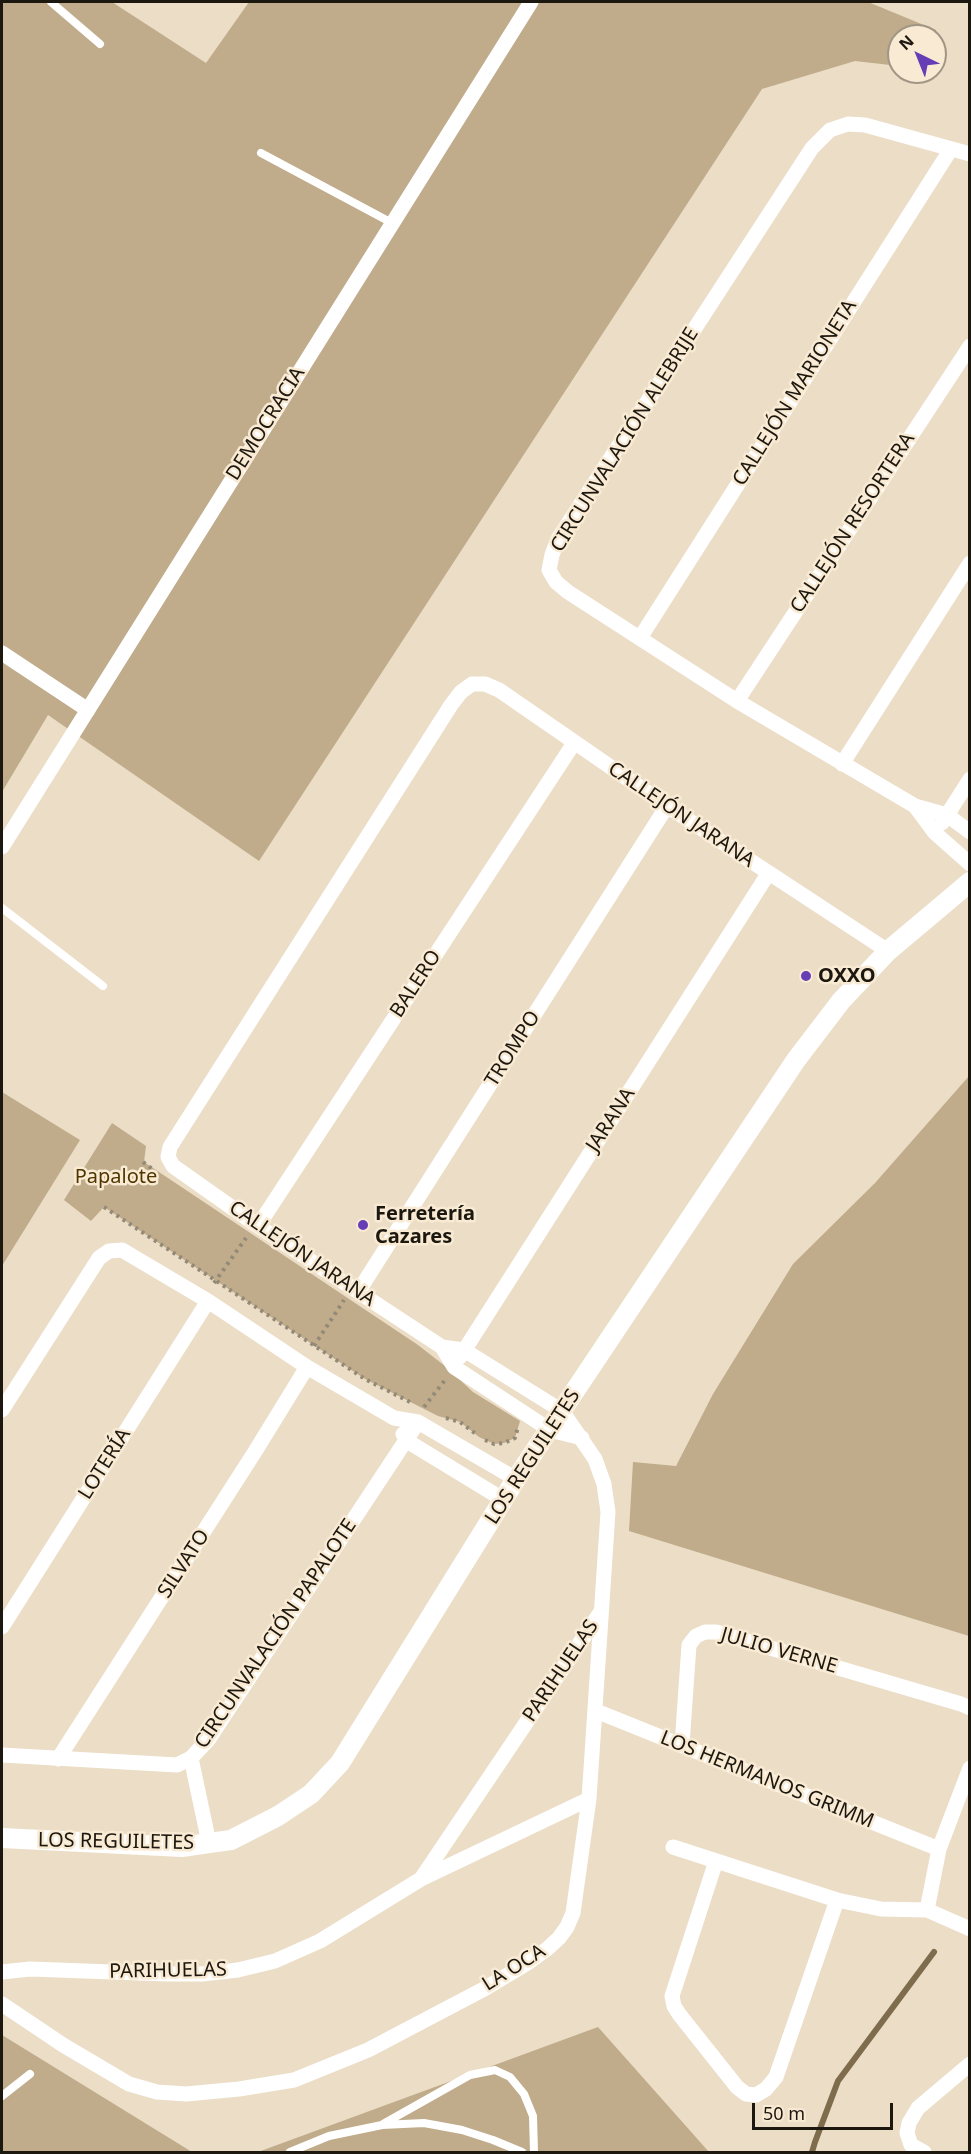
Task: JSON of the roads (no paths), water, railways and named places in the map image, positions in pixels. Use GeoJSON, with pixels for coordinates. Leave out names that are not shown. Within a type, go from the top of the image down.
{"type":"FeatureCollection","features":[{"type":"Feature","properties":{"kind":"street","name":"DEMOCRACIA"},"geometry":{"type":"LineString","coordinates":[[2,847],[531,2]]}},
{"type":"Feature","properties":{"kind":"street","name":"CIRCUNVALACIÓN ALEBRIJE"},"geometry":{"type":"LineString","coordinates":[[947,815],[915,806],[737,701],[568,592],[556,582],[549,570],[558,539],[812,148],[830,130],[848,124],[865,124],[969,154]]}},
{"type":"Feature","properties":{"kind":"street","name":"CALLEJÓN MARIONETA"},"geometry":{"type":"LineString","coordinates":[[640,638],[951,149]]}},
{"type":"Feature","properties":{"kind":"street","name":"CALLEJÓN RESORTERA"},"geometry":{"type":"LineString","coordinates":[[737,701],[969,346]]}},
{"type":"Feature","properties":{"kind":"street"},"geometry":{"type":"LineString","coordinates":[[842,764],[969,562]]}},
{"type":"Feature","properties":{"kind":"street"},"geometry":{"type":"LineString","coordinates":[[2,652],[88,710]]}},
{"type":"Feature","properties":{"kind":"street","name":"CALLEJÓN JARANA"},"geometry":{"type":"LineString","coordinates":[[562,1411],[464,1350],[442,1347],[258,1226],[173,1166],[168,1157],[170,1147],[451,705],[461,692],[472,684],[485,684],[499,690],[768,874],[888,951]]}},
{"type":"Feature","properties":{"kind":"street","name":"BALERO"},"geometry":{"type":"LineString","coordinates":[[258,1226],[574,743]]}},
{"type":"Feature","properties":{"kind":"street"},"geometry":{"type":"LineString","coordinates":[[935,833],[969,779]]}},
{"type":"Feature","properties":{"kind":"street","name":"TROMPO"},"geometry":{"type":"LineString","coordinates":[[358,1292],[667,806]]}},
{"type":"Feature","properties":{"kind":"street","name":"CIRCUNVALACIÓN ALEBRIJE"},"geometry":{"type":"LineString","coordinates":[[915,806],[935,833],[969,864]]}},
{"type":"Feature","properties":{"kind":"street"},"geometry":{"type":"LineString","coordinates":[[947,815],[969,832]]}},
{"type":"Feature","properties":{"kind":"street","name":"JARANA"},"geometry":{"type":"LineString","coordinates":[[454,1367],[768,874]]}},
{"type":"Feature","properties":{"kind":"street","name":"LOS REGUILETES"},"geometry":{"type":"LineString","coordinates":[[2,1838],[171,1846],[231,1840],[278,1816],[311,1794],[340,1763],[516,1479],[795,1060],[841,1001],[888,951],[969,882]]}},
{"type":"Feature","properties":{"kind":"street"},"geometry":{"type":"LineString","coordinates":[[2,1410],[99,1258],[109,1251],[122,1250],[208,1301],[307,1367],[394,1418],[407,1441],[504,1500]]}},
{"type":"Feature","properties":{"kind":"street","name":"LOTERÍA"},"geometry":{"type":"LineString","coordinates":[[2,1627],[208,1301]]}},
{"type":"Feature","properties":{"kind":"street","name":"CALLEJÓN JARANA"},"geometry":{"type":"LineString","coordinates":[[442,1347],[454,1367],[550,1430]]}},
{"type":"Feature","properties":{"kind":"street","name":"SILVATO"},"geometry":{"type":"LineString","coordinates":[[58,1759],[193,1550],[307,1367]]}},
{"type":"Feature","properties":{"kind":"street","name":"LA OCA"},"geometry":{"type":"LineString","coordinates":[[2,2004],[129,2084],[157,2092],[186,2094],[239,2089],[294,2080],[368,2050],[484,1989],[529,1962],[559,1938],[573,1913],[589,1799],[608,1512],[604,1484],[596,1459],[562,1411]]}},
{"type":"Feature","properties":{"kind":"street"},"geometry":{"type":"LineString","coordinates":[[394,1418],[423,1414],[516,1479]]}},
{"type":"Feature","properties":{"kind":"street","name":"CIRCUNVALACIÓN PAPALOTE"},"geometry":{"type":"LineString","coordinates":[[2,1755],[177,1765],[191,1758],[208,1740],[423,1414]]}},
{"type":"Feature","properties":{"kind":"street"},"geometry":{"type":"LineString","coordinates":[[550,1430],[582,1438]]}},
{"type":"Feature","properties":{"kind":"street","name":"PARIHUELAS"},"geometry":{"type":"LineString","coordinates":[[421,1880],[601,1612]]}},
{"type":"Feature","properties":{"kind":"street","name":"JULIO VERNE"},"geometry":{"type":"LineString","coordinates":[[682,1745],[689,1645],[696,1636],[705,1632],[716,1632],[969,1708]]}},
{"type":"Feature","properties":{"kind":"street","name":"LOS HERMANOS GRIMM"},"geometry":{"type":"LineString","coordinates":[[596,1710],[939,1849]]}},
{"type":"Feature","properties":{"kind":"street"},"geometry":{"type":"LineString","coordinates":[[191,1758],[209,1843]]}},
{"type":"Feature","properties":{"kind":"street"},"geometry":{"type":"LineString","coordinates":[[927,1910],[939,1849],[969,1768]]}},
{"type":"Feature","properties":{"kind":"street","name":"PARIHUELAS"},"geometry":{"type":"LineString","coordinates":[[2,1972],[30,1969],[167,1974],[238,1971],[275,1961],[320,1941],[421,1880],[589,1799]]}},
{"type":"Feature","properties":{"kind":"street"},"geometry":{"type":"LineString","coordinates":[[673,1847],[837,1900],[881,1909],[927,1910],[969,1929]]}},
{"type":"Feature","properties":{"kind":"street"},"geometry":{"type":"LineString","coordinates":[[716,1861],[672,1996],[679,2014],[736,2087],[746,2094],[756,2095],[766,2089],[776,2077],[837,1900]]}},
{"type":"Feature","properties":{"kind":"street"},"geometry":{"type":"LineString","coordinates":[[924,2152],[911,2145],[907,2133],[909,2123],[918,2108],[969,2064]]}},
{"type":"Feature","properties":{"kind":"lane"},"geometry":{"type":"LineString","coordinates":[[51,2],[100,44]]}},
{"type":"Feature","properties":{"kind":"lane"},"geometry":{"type":"LineString","coordinates":[[261,153],[392,223]]}},
{"type":"Feature","properties":{"kind":"lane"},"geometry":{"type":"LineString","coordinates":[[2,908],[103,986]]}},
{"type":"Feature","properties":{"kind":"lane"},"geometry":{"type":"LineString","coordinates":[[382,2125],[470,2075],[495,2070],[510,2077],[524,2094],[533,2116],[534,2152]]}},
{"type":"Feature","properties":{"kind":"lane"},"geometry":{"type":"LineString","coordinates":[[2,2096],[30,2074]]}},
{"type":"Feature","properties":{"kind":"lane"},"geometry":{"type":"LineString","coordinates":[[290,2152],[329,2136],[382,2125],[424,2123],[462,2130],[522,2152]]}},
{"type":"Feature","properties":{"kind":"waterway"},"geometry":{"type":"LineString","coordinates":[[812,2152],[838,2081],[934,1952]]}},
{"type":"Feature","properties":{"kind":"place","name":"OXXO"},"geometry":{"type":"Point","coordinates":[806,976]}},
{"type":"Feature","properties":{"kind":"place","name":"Ferretería Cazares"},"geometry":{"type":"Point","coordinates":[363,1225]}},
{"type":"Feature","properties":{"kind":"park label","name":"Papalote"},"geometry":{"type":"Point","coordinates":[116,1177]}}]}
